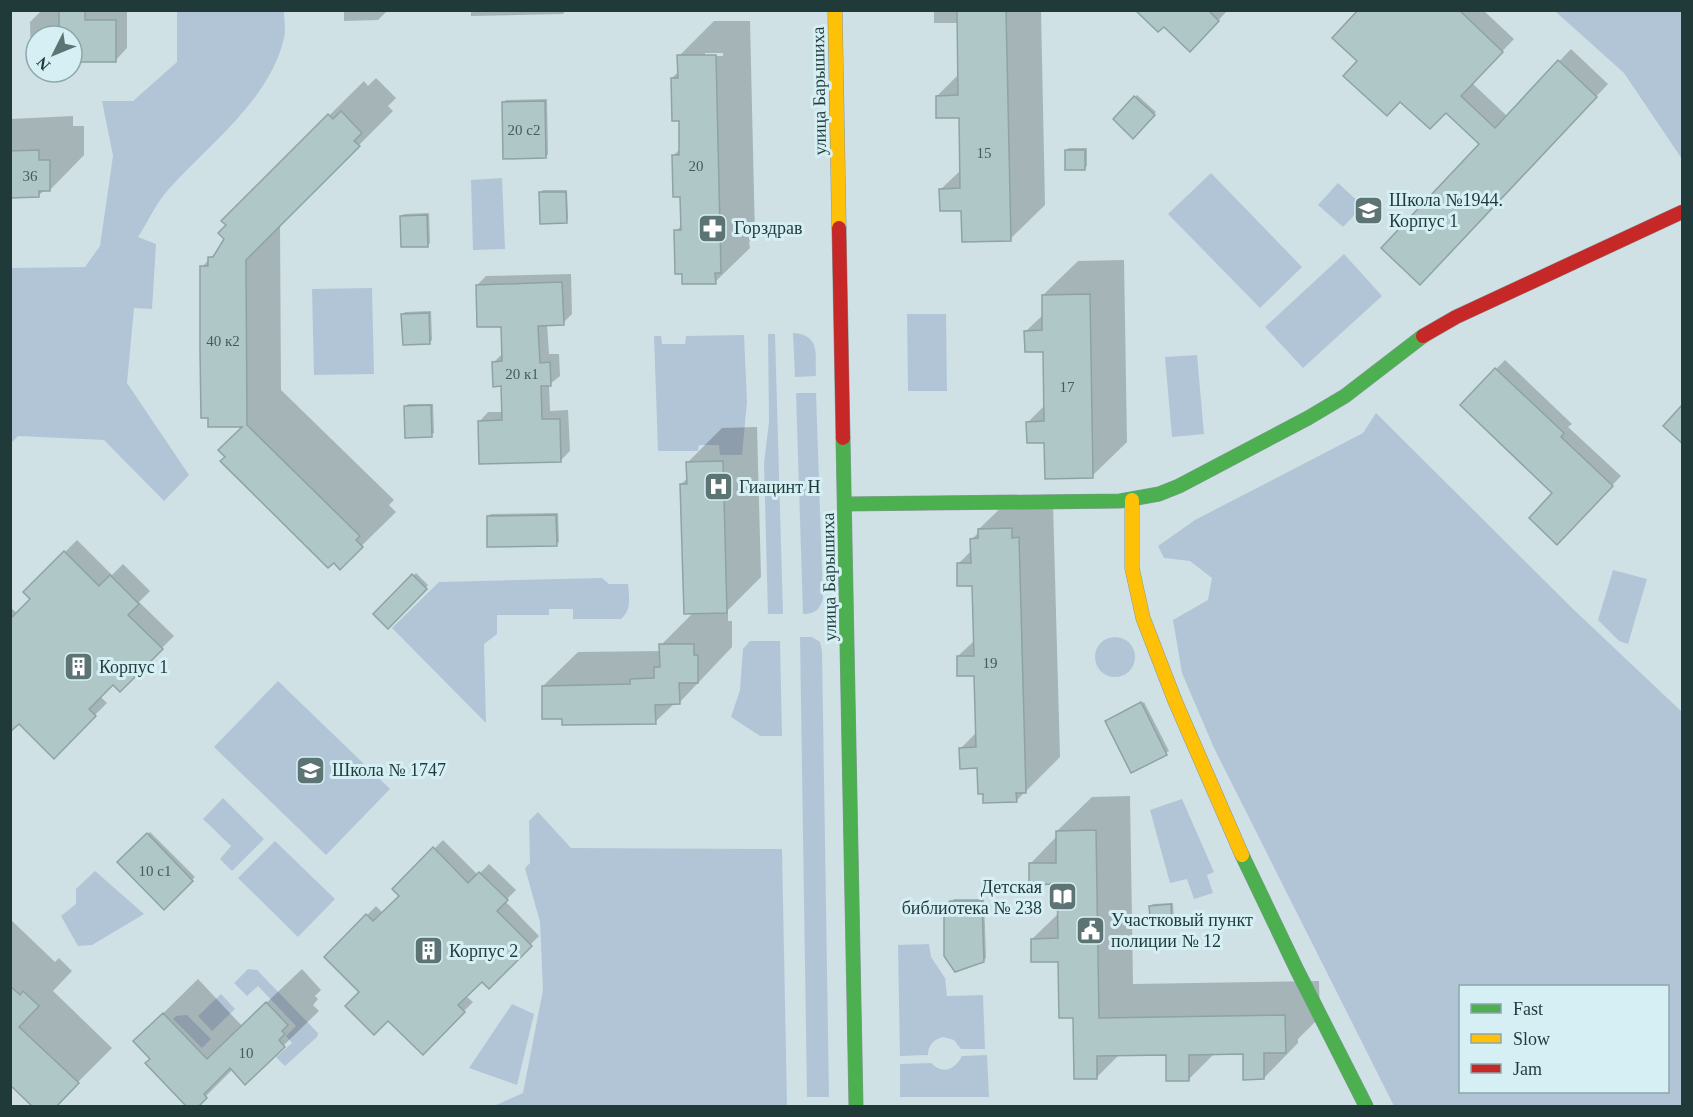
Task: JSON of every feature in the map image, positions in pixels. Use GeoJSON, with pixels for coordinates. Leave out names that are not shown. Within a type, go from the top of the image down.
{"type":"FeatureCollection","features":[{"type":"Feature","properties":{"kind":"street","name":"улица Барышиха"},"geometry":{"type":"LineString","coordinates":[[835,10],[856,1107]]}},
{"type":"Feature","properties":{"kind":"street"},"geometry":{"type":"LineString","coordinates":[[846,504],[1132,500],[1160,494],[1300,423],[1345,396],[1422,337],[1456,317],[1683,212]]}},
{"type":"Feature","properties":{"kind":"street"},"geometry":{"type":"LineString","coordinates":[[1132,500],[1130,549],[1133,578],[1174,700],[1244,862],[1366,1107]]}},
{"type":"Feature","properties":{"kind":"shaded area"},"geometry":{"type":"Polygon","coordinates":[[[177,11],[284,11],[285,32],[277,60],[266,82],[236,120],[164,195],[138,237],[156,244],[152,309],[134,308],[127,383],[189,475],[164,501],[104,440],[18,436],[11,443],[10,268],[85,267],[100,246],[113,156],[102,101],[133,101],[177,62],[177,11]]]}},
{"type":"Feature","properties":{"kind":"shaded area"},"geometry":{"type":"Polygon","coordinates":[[[1557,11],[1682,11],[1682,159],[1624,73],[1557,11]]]}},
{"type":"Feature","properties":{"kind":"shaded area"},"geometry":{"type":"Polygon","coordinates":[[[1211,173],[1302,267],[1260,308],[1168,214],[1211,173]]]}},
{"type":"Feature","properties":{"kind":"shaded area"},"geometry":{"type":"Polygon","coordinates":[[[502,178],[505,249],[473,250],[471,180],[502,178]]]}},
{"type":"Feature","properties":{"kind":"shaded area"},"geometry":{"type":"Polygon","coordinates":[[[1338,183],[1363,206],[1343,227],[1318,205],[1338,183]]]}},
{"type":"Feature","properties":{"kind":"shaded area"},"geometry":{"type":"Polygon","coordinates":[[[1344,254],[1382,296],[1303,368],[1265,327],[1344,254]]]}},
{"type":"Feature","properties":{"kind":"shaded area"},"geometry":{"type":"Polygon","coordinates":[[[372,288],[374,374],[314,375],[312,289],[372,288]]]}},
{"type":"Feature","properties":{"kind":"shaded area"},"geometry":{"type":"Polygon","coordinates":[[[907,314],[946,314],[947,391],[908,391],[907,314]]]}},
{"type":"Feature","properties":{"kind":"shaded area"},"geometry":{"type":"Polygon","coordinates":[[[793,333],[808,337],[815,347],[816,376],[795,377],[793,333]]]}},
{"type":"Feature","properties":{"kind":"shaded area"},"geometry":{"type":"Polygon","coordinates":[[[768,334],[775,334],[783,614],[768,614],[764,463],[769,422],[768,334]]]}},
{"type":"Feature","properties":{"kind":"shaded area"},"geometry":{"type":"Polygon","coordinates":[[[744,335],[747,402],[742,455],[720,455],[719,445],[699,445],[698,451],[658,451],[654,336],[661,336],[662,344],[685,344],[686,336],[744,335]]]}},
{"type":"Feature","properties":{"kind":"shaded area"},"geometry":{"type":"Polygon","coordinates":[[[1197,355],[1204,434],[1172,437],[1165,357],[1197,355]]]}},
{"type":"Feature","properties":{"kind":"shaded area"},"geometry":{"type":"Polygon","coordinates":[[[796,393],[816,393],[823,598],[816,611],[803,614],[796,393]]]}},
{"type":"Feature","properties":{"kind":"shaded area"},"geometry":{"type":"Polygon","coordinates":[[[1376,413],[1573,609],[1682,712],[1682,1106],[1394,1106],[1214,748],[1182,673],[1173,620],[1208,600],[1212,578],[1190,561],[1164,558],[1158,546],[1195,520],[1363,433],[1376,413]]]}},
{"type":"Feature","properties":{"kind":"shaded area"},"geometry":{"type":"Polygon","coordinates":[[[1613,570],[1647,579],[1628,644],[1619,641],[1598,620],[1613,570]]]}},
{"type":"Feature","properties":{"kind":"shaded area"},"geometry":{"type":"Polygon","coordinates":[[[602,578],[609,584],[628,584],[628,607],[621,619],[573,619],[573,609],[549,609],[549,615],[497,615],[497,634],[484,644],[486,723],[392,628],[439,582],[602,578]]]}},
{"type":"Feature","properties":{"kind":"shaded area"},"geometry":{"type":"Polygon","coordinates":[[[800,637],[812,637],[820,642],[822,651],[829,1097],[807,1097],[800,637]]]}},
{"type":"Feature","properties":{"kind":"shaded area"},"geometry":{"type":"Polygon","coordinates":[[[1115,637],[1129,643],[1135,657],[1129,671],[1115,677],[1101,671],[1095,657],[1101,643],[1115,637]]]}},
{"type":"Feature","properties":{"kind":"shaded area"},"geometry":{"type":"Polygon","coordinates":[[[750,641],[780,641],[782,736],[760,736],[731,717],[740,690],[743,649],[750,641]]]}},
{"type":"Feature","properties":{"kind":"shaded area"},"geometry":{"type":"Polygon","coordinates":[[[278,681],[390,789],[326,855],[214,747],[278,681]]]}},
{"type":"Feature","properties":{"kind":"shaded area"},"geometry":{"type":"Polygon","coordinates":[[[223,798],[264,839],[232,871],[220,859],[231,846],[203,819],[223,798]]]}},
{"type":"Feature","properties":{"kind":"shaded area"},"geometry":{"type":"Polygon","coordinates":[[[1182,799],[1214,872],[1207,875],[1213,893],[1194,899],[1187,879],[1170,883],[1150,810],[1182,799]]]}},
{"type":"Feature","properties":{"kind":"shaded area"},"geometry":{"type":"Polygon","coordinates":[[[538,812],[571,848],[782,849],[787,1106],[494,1106],[523,1093],[543,990],[540,922],[525,868],[530,863],[529,821],[538,812]]]}},
{"type":"Feature","properties":{"kind":"shaded area"},"geometry":{"type":"Polygon","coordinates":[[[275,841],[335,899],[298,937],[238,878],[275,841]]]}},
{"type":"Feature","properties":{"kind":"shaded area"},"geometry":{"type":"Polygon","coordinates":[[[95,871],[144,914],[92,945],[78,946],[61,916],[76,904],[76,889],[95,871]]]}},
{"type":"Feature","properties":{"kind":"shaded area"},"geometry":{"type":"Polygon","coordinates":[[[929,944],[931,957],[945,978],[947,996],[983,995],[985,1049],[961,1049],[954,1040],[943,1037],[932,1043],[928,1055],[900,1056],[898,945],[929,944]]]}},
{"type":"Feature","properties":{"kind":"shaded area"},"geometry":{"type":"Polygon","coordinates":[[[248,969],[257,970],[318,1033],[317,1037],[285,1066],[276,1057],[292,1043],[286,1036],[296,1026],[258,986],[247,996],[234,983],[248,969]]]}},
{"type":"Feature","properties":{"kind":"shaded area"},"geometry":{"type":"Polygon","coordinates":[[[221,994],[235,1009],[212,1031],[198,1016],[221,994]]]}},
{"type":"Feature","properties":{"kind":"shaded area"},"geometry":{"type":"Polygon","coordinates":[[[512,1004],[534,1014],[517,1085],[469,1068],[512,1004]]]}},
{"type":"Feature","properties":{"kind":"shaded area"},"geometry":{"type":"Polygon","coordinates":[[[187,1015],[211,1039],[202,1048],[173,1019],[176,1016],[187,1015]]]}},
{"type":"Feature","properties":{"kind":"shaded area"},"geometry":{"type":"Polygon","coordinates":[[[987,1055],[989,1097],[900,1097],[900,1064],[931,1063],[944,1070],[956,1065],[962,1056],[987,1055]]]}},
{"type":"Feature","properties":{"kind":"building"},"geometry":{"type":"Polygon","coordinates":[[[59,10],[85,10],[85,20],[116,20],[116,62],[84,62],[84,24],[59,24],[59,10]]]}},
{"type":"Feature","properties":{"kind":"building"},"geometry":{"type":"Polygon","coordinates":[[[957,10],[1006,10],[1011,241],[962,242],[961,211],[940,211],[939,189],[960,188],[959,118],[936,118],[936,96],[958,95],[957,10]]]}},
{"type":"Feature","properties":{"kind":"building"},"geometry":{"type":"Polygon","coordinates":[[[1135,10],[1208,10],[1219,21],[1190,52],[1164,27],[1158,32],[1135,10]]]}},
{"type":"Feature","properties":{"kind":"building"},"geometry":{"type":"Polygon","coordinates":[[[1358,10],[1459,10],[1503,52],[1461,96],[1495,128],[1558,60],[1597,97],[1420,285],[1381,248],[1479,144],[1446,113],[1430,129],[1400,102],[1387,116],[1343,76],[1357,61],[1332,38],[1358,10]]]}},
{"type":"Feature","properties":{"kind":"building"},"geometry":{"type":"Polygon","coordinates":[[[677,55],[716,55],[721,273],[715,273],[716,284],[682,284],[682,274],[675,274],[674,230],[681,230],[680,197],[673,197],[672,155],[679,155],[679,121],[672,121],[671,78],[678,78],[677,55]]]}},
{"type":"Feature","properties":{"kind":"building"},"geometry":{"type":"Polygon","coordinates":[[[1134,96],[1155,115],[1133,139],[1113,119],[1134,96]]]}},
{"type":"Feature","properties":{"kind":"building"},"geometry":{"type":"Polygon","coordinates":[[[545,101],[546,158],[503,159],[502,102],[545,101]]]}},
{"type":"Feature","properties":{"kind":"building"},"geometry":{"type":"Polygon","coordinates":[[[341,111],[362,133],[354,141],[360,146],[246,260],[247,425],[360,536],[356,540],[363,547],[340,570],[334,563],[328,568],[220,461],[225,457],[218,450],[242,427],[208,427],[208,418],[201,418],[200,266],[208,266],[208,257],[213,257],[224,239],[218,233],[226,225],[221,221],[328,114],[333,119],[341,111]]]}},
{"type":"Feature","properties":{"kind":"building"},"geometry":{"type":"Polygon","coordinates":[[[39,150],[39,160],[50,160],[50,191],[39,191],[39,197],[10,198],[10,151],[39,150]]]}},
{"type":"Feature","properties":{"kind":"building"},"geometry":{"type":"Polygon","coordinates":[[[1065,150],[1085,150],[1085,170],[1065,170],[1065,150]]]}},
{"type":"Feature","properties":{"kind":"building"},"geometry":{"type":"Polygon","coordinates":[[[539,192],[566,192],[567,223],[540,224],[539,192]]]}},
{"type":"Feature","properties":{"kind":"building"},"geometry":{"type":"Polygon","coordinates":[[[427,215],[428,247],[401,247],[400,216],[427,215]]]}},
{"type":"Feature","properties":{"kind":"building"},"geometry":{"type":"Polygon","coordinates":[[[562,282],[564,325],[538,326],[540,363],[550,362],[551,386],[541,386],[542,419],[560,419],[561,462],[479,464],[478,421],[502,420],[501,386],[493,387],[492,362],[502,361],[501,327],[477,327],[476,285],[562,282]]]}},
{"type":"Feature","properties":{"kind":"building"},"geometry":{"type":"Polygon","coordinates":[[[1090,294],[1093,478],[1045,479],[1044,443],[1027,443],[1026,422],[1044,421],[1043,352],[1025,352],[1024,331],[1042,330],[1042,295],[1090,294]]]}},
{"type":"Feature","properties":{"kind":"building"},"geometry":{"type":"Polygon","coordinates":[[[429,313],[430,344],[403,345],[401,314],[429,313]]]}},
{"type":"Feature","properties":{"kind":"building"},"geometry":{"type":"Polygon","coordinates":[[[1495,368],[1564,433],[1561,437],[1613,486],[1557,545],[1529,518],[1552,493],[1460,405],[1495,368]]]}},
{"type":"Feature","properties":{"kind":"building"},"geometry":{"type":"Polygon","coordinates":[[[1683,404],[1683,444],[1663,426],[1683,404]]]}},
{"type":"Feature","properties":{"kind":"building"},"geometry":{"type":"Polygon","coordinates":[[[431,405],[432,437],[405,438],[404,406],[431,405]]]}},
{"type":"Feature","properties":{"kind":"building"},"geometry":{"type":"Polygon","coordinates":[[[723,461],[727,613],[684,614],[680,484],[687,484],[686,462],[723,461]]]}},
{"type":"Feature","properties":{"kind":"building"},"geometry":{"type":"Polygon","coordinates":[[[556,515],[557,546],[487,547],[487,516],[556,515]]]}},
{"type":"Feature","properties":{"kind":"building"},"geometry":{"type":"Polygon","coordinates":[[[1012,528],[1012,538],[1019,537],[1026,793],[1016,793],[1017,802],[983,803],[983,794],[978,794],[977,768],[960,769],[959,748],[976,747],[974,676],[957,676],[957,656],[974,656],[972,586],[957,586],[957,563],[971,563],[970,539],[978,538],[978,529],[1012,528]]]}},
{"type":"Feature","properties":{"kind":"building","name":"Корпус 1"},"geometry":{"type":"Polygon","coordinates":[[[64,551],[99,586],[110,575],[139,604],[128,615],[163,649],[120,692],[113,685],[89,709],[96,716],[54,759],[19,724],[10,732],[10,619],[30,599],[23,592],[64,551]]]}},
{"type":"Feature","properties":{"kind":"building"},"geometry":{"type":"Polygon","coordinates":[[[412,574],[427,589],[388,629],[373,614],[412,574]]]}},
{"type":"Feature","properties":{"kind":"building"},"geometry":{"type":"Polygon","coordinates":[[[659,644],[694,644],[694,655],[698,655],[698,683],[679,683],[680,704],[655,705],[656,724],[562,725],[562,719],[542,719],[542,686],[630,684],[630,679],[654,678],[654,667],[660,667],[659,644]]]}},
{"type":"Feature","properties":{"kind":"building"},"geometry":{"type":"Polygon","coordinates":[[[1141,702],[1167,755],[1131,773],[1105,721],[1141,702]]]}},
{"type":"Feature","properties":{"kind":"building"},"geometry":{"type":"Polygon","coordinates":[[[1096,830],[1099,1018],[1285,1015],[1286,1053],[1264,1053],[1264,1079],[1243,1080],[1243,1054],[1189,1055],[1189,1081],[1166,1081],[1166,1055],[1097,1056],[1097,1079],[1074,1079],[1073,1018],[1059,1018],[1058,962],[1031,962],[1031,939],[1058,938],[1057,884],[1029,885],[1029,863],[1056,863],[1056,831],[1096,830]]]}},
{"type":"Feature","properties":{"kind":"building"},"geometry":{"type":"Polygon","coordinates":[[[147,833],[193,881],[164,910],[117,862],[147,833]]]}},
{"type":"Feature","properties":{"kind":"building","name":"Корпус 2"},"geometry":{"type":"Polygon","coordinates":[[[433,847],[468,883],[479,872],[508,900],[497,911],[532,946],[489,989],[482,982],[458,1005],[465,1012],[423,1055],[388,1021],[374,1035],[345,1006],[359,992],[324,957],[366,914],[373,921],[399,896],[392,889],[433,847]]]}},
{"type":"Feature","properties":{"kind":"building"},"geometry":{"type":"Polygon","coordinates":[[[950,901],[982,901],[984,962],[955,972],[944,956],[944,909],[950,901]]]}},
{"type":"Feature","properties":{"kind":"building"},"geometry":{"type":"Polygon","coordinates":[[[1171,904],[1172,926],[1151,927],[1149,906],[1171,904]]]}},
{"type":"Feature","properties":{"kind":"building"},"geometry":{"type":"Polygon","coordinates":[[[10,986],[20,995],[23,991],[39,1006],[19,1027],[79,1083],[56,1107],[33,1107],[10,1085],[10,986]]]}},
{"type":"Feature","properties":{"kind":"building"},"geometry":{"type":"Polygon","coordinates":[[[266,1002],[288,1025],[282,1031],[285,1034],[279,1040],[285,1047],[245,1085],[230,1068],[204,1094],[207,1098],[198,1107],[187,1107],[145,1063],[150,1059],[133,1041],[163,1013],[207,1059],[266,1002]]]}},
{"type":"Feature","properties":{"kind":"traffic: fast"},"geometry":{"type":"LineString","coordinates":[[846,504],[1120,501],[1159,494],[1179,486],[1345,396],[1423,336]]}},
{"type":"Feature","properties":{"kind":"traffic: fast"},"geometry":{"type":"LineString","coordinates":[[843,438],[856,1106]]}},
{"type":"Feature","properties":{"kind":"traffic: fast"},"geometry":{"type":"LineString","coordinates":[[1242,855],[1366,1106]]}},
{"type":"Feature","properties":{"kind":"traffic: slow"},"geometry":{"type":"LineString","coordinates":[[835,10],[839,228]]}},
{"type":"Feature","properties":{"kind":"traffic: slow"},"geometry":{"type":"LineString","coordinates":[[1132,500],[1132,568],[1143,618],[1175,701],[1242,855]]}},
{"type":"Feature","properties":{"kind":"traffic: jam"},"geometry":{"type":"LineString","coordinates":[[1423,336],[1456,317],[1682,212]]}},
{"type":"Feature","properties":{"kind":"traffic: jam"},"geometry":{"type":"LineString","coordinates":[[839,228],[843,438]]}},
{"type":"Feature","properties":{"kind":"place","name":"Школа №1944. Корпус 1"},"geometry":{"type":"Point","coordinates":[1368,210]}},
{"type":"Feature","properties":{"kind":"place","name":"Горздрав"},"geometry":{"type":"Point","coordinates":[713,228]}},
{"type":"Feature","properties":{"kind":"place","name":"Гиацинт Н"},"geometry":{"type":"Point","coordinates":[718,487]}},
{"type":"Feature","properties":{"kind":"place","name":"Корпус 1"},"geometry":{"type":"Point","coordinates":[78,667]}},
{"type":"Feature","properties":{"kind":"place","name":"Школа № 1747"},"geometry":{"type":"Point","coordinates":[311,770]}},
{"type":"Feature","properties":{"kind":"place","name":"Детская библиотека № 238"},"geometry":{"type":"Point","coordinates":[1063,897]}},
{"type":"Feature","properties":{"kind":"place","name":"Участковый пункт полиции № 12"},"geometry":{"type":"Point","coordinates":[1090,930]}},
{"type":"Feature","properties":{"kind":"place","name":"Корпус 2"},"geometry":{"type":"Point","coordinates":[428,951]}}]}
